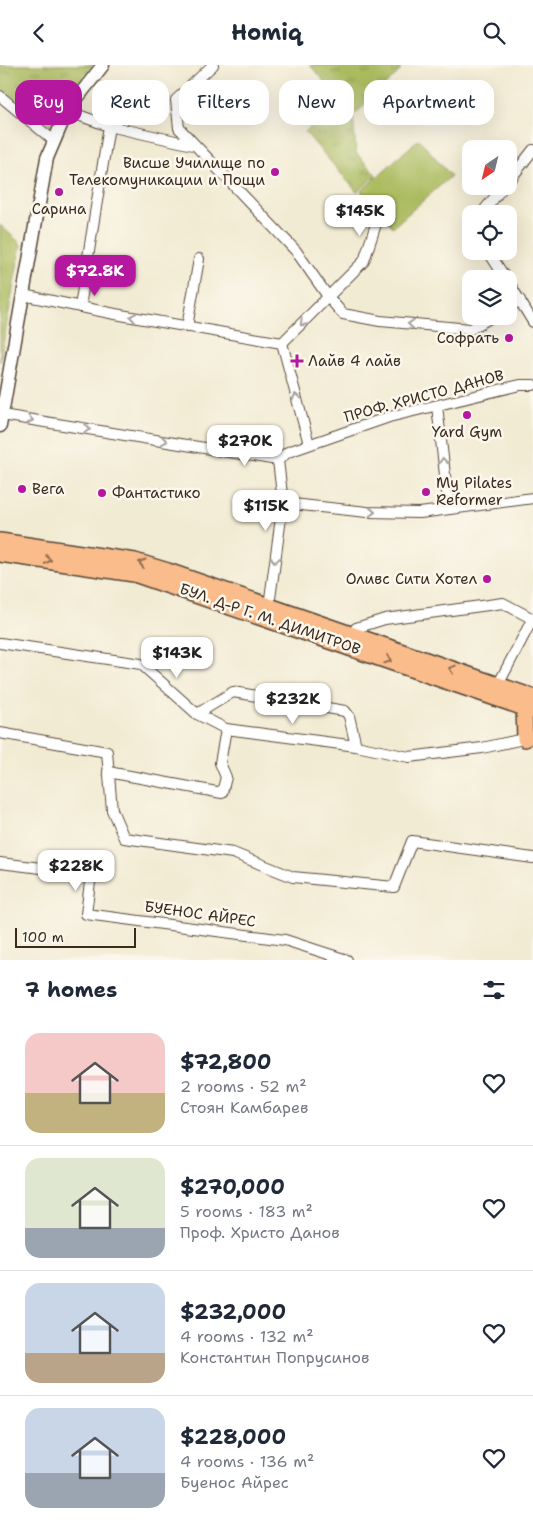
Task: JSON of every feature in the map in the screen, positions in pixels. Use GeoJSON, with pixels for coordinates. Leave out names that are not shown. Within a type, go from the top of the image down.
{"type":"FeatureCollection","features":[{"type":"Feature","properties":{"kind":"main road","name":"БУЛ. Д-Р Г. М. ДИМИТРОВ"},"geometry":{"type":"LineString","coordinates":[[0,541],[135,561],[498,685],[530,705]]}},
{"type":"Feature","properties":{"kind":"main road","name":"БУЛ. Д-Р Г. М. ДИМИТРОВ"},"geometry":{"type":"LineString","coordinates":[[0,554],[134,574],[530,705]]}},
{"type":"Feature","properties":{"kind":"main road"},"geometry":{"type":"LineString","coordinates":[[529,738],[530,705]]}},
{"type":"Feature","properties":{"kind":"street"},"geometry":{"type":"LineString","coordinates":[[82,92],[103,65]]}},
{"type":"Feature","properties":{"kind":"street"},"geometry":{"type":"LineString","coordinates":[[212,65],[176,100],[179,128],[296,251],[329,298],[348,316],[380,321],[471,329],[478,325]]}},
{"type":"Feature","properties":{"kind":"street"},"geometry":{"type":"LineString","coordinates":[[0,95],[54,141]]}},
{"type":"Feature","properties":{"kind":"street"},"geometry":{"type":"LineString","coordinates":[[82,116],[109,126],[194,145]]}},
{"type":"Feature","properties":{"kind":"street"},"geometry":{"type":"LineString","coordinates":[[61,125],[47,158],[40,191],[1,423],[278,460],[283,503],[269,606]]}},
{"type":"Feature","properties":{"kind":"street"},"geometry":{"type":"LineString","coordinates":[[80,307],[109,126]]}},
{"type":"Feature","properties":{"kind":"street"},"geometry":{"type":"LineString","coordinates":[[518,169],[533,150]]}},
{"type":"Feature","properties":{"kind":"street"},"geometry":{"type":"LineString","coordinates":[[488,205],[497,195]]}},
{"type":"Feature","properties":{"kind":"street"},"geometry":{"type":"LineString","coordinates":[[282,343],[364,261],[377,221]]}},
{"type":"Feature","properties":{"kind":"street"},"geometry":{"type":"LineString","coordinates":[[187,327],[199,259]]}},
{"type":"Feature","properties":{"kind":"street"},"geometry":{"type":"LineString","coordinates":[[23,295],[187,327],[282,343]]}},
{"type":"Feature","properties":{"kind":"street"},"geometry":{"type":"LineString","coordinates":[[517,295],[533,322]]}},
{"type":"Feature","properties":{"kind":"street"},"geometry":{"type":"LineString","coordinates":[[282,343],[309,444]]}},
{"type":"Feature","properties":{"kind":"street","name":"ПРОФ. ХРИСТО ДАНОВ"},"geometry":{"type":"LineString","coordinates":[[278,460],[288,452],[389,417],[520,385],[533,385]]}},
{"type":"Feature","properties":{"kind":"street"},"geometry":{"type":"LineString","coordinates":[[437,406],[449,509]]}},
{"type":"Feature","properties":{"kind":"street"},"geometry":{"type":"LineString","coordinates":[[283,503],[367,512],[420,513],[533,498]]}},
{"type":"Feature","properties":{"kind":"street"},"geometry":{"type":"LineString","coordinates":[[354,635],[356,628],[385,619],[503,603],[533,618],[498,685]]}},
{"type":"Feature","properties":{"kind":"street"},"geometry":{"type":"LineString","coordinates":[[0,643],[141,664],[197,714],[226,729],[356,746],[409,757],[482,749],[529,738]]}},
{"type":"Feature","properties":{"kind":"street"},"geometry":{"type":"LineString","coordinates":[[197,714],[233,692],[345,711],[349,717],[356,746]]}},
{"type":"Feature","properties":{"kind":"street"},"geometry":{"type":"LineString","coordinates":[[108,772],[222,793],[226,777],[220,763],[226,729]]}},
{"type":"Feature","properties":{"kind":"street"},"geometry":{"type":"LineString","coordinates":[[0,733],[107,752],[112,810],[124,837],[233,853],[293,877],[394,887],[412,841],[533,859]]}},
{"type":"Feature","properties":{"kind":"street","name":"БУЕНОС АЙРЕС"},"geometry":{"type":"LineString","coordinates":[[0,863],[90,874],[86,913],[285,940],[347,960]]}},
{"type":"Feature","properties":{"kind":"green space"},"geometry":{"type":"Polygon","coordinates":[[[0,65],[93,65],[80,80],[15,80],[15,98],[0,87],[0,65]]]}},
{"type":"Feature","properties":{"kind":"green space"},"geometry":{"type":"Polygon","coordinates":[[[310,65],[395,65],[401,70],[391,80],[364,80],[364,105],[354,115],[354,80],[323,80],[310,65]]]}},
{"type":"Feature","properties":{"kind":"green space"},"geometry":{"type":"Polygon","coordinates":[[[313,125],[354,125],[356,153],[376,175],[357,192],[305,132],[313,125]]]}},
{"type":"Feature","properties":{"kind":"green space"},"geometry":{"type":"Polygon","coordinates":[[[419,139],[451,176],[393,227],[361,191],[419,139]]]}},
{"type":"Feature","properties":{"kind":"green space"},"geometry":{"type":"Polygon","coordinates":[[[0,225],[21,244],[0,362],[0,225]]]}},
{"type":"Feature","properties":{"kind":"place","name":"Висше Училище по Телекомуникации и Пощи"},"geometry":{"type":"Point","coordinates":[275,172]}},
{"type":"Feature","properties":{"kind":"place","name":"Сарина"},"geometry":{"type":"Point","coordinates":[59,192]}},
{"type":"Feature","properties":{"kind":"place","name":"Софрать"},"geometry":{"type":"Point","coordinates":[509,338]}},
{"type":"Feature","properties":{"kind":"place","name":"Лайв 4 лайв"},"geometry":{"type":"Point","coordinates":[297,361]}},
{"type":"Feature","properties":{"kind":"place","name":"Yard Gym"},"geometry":{"type":"Point","coordinates":[467,415]}},
{"type":"Feature","properties":{"kind":"place","name":"Вега"},"geometry":{"type":"Point","coordinates":[22,489]}},
{"type":"Feature","properties":{"kind":"place","name":"My Pilates Reformer"},"geometry":{"type":"Point","coordinates":[426,492]}},
{"type":"Feature","properties":{"kind":"place","name":"Фантастико"},"geometry":{"type":"Point","coordinates":[102,493]}},
{"type":"Feature","properties":{"kind":"place","name":"Оливс Сити Хотел"},"geometry":{"type":"Point","coordinates":[487,579]}}]}
